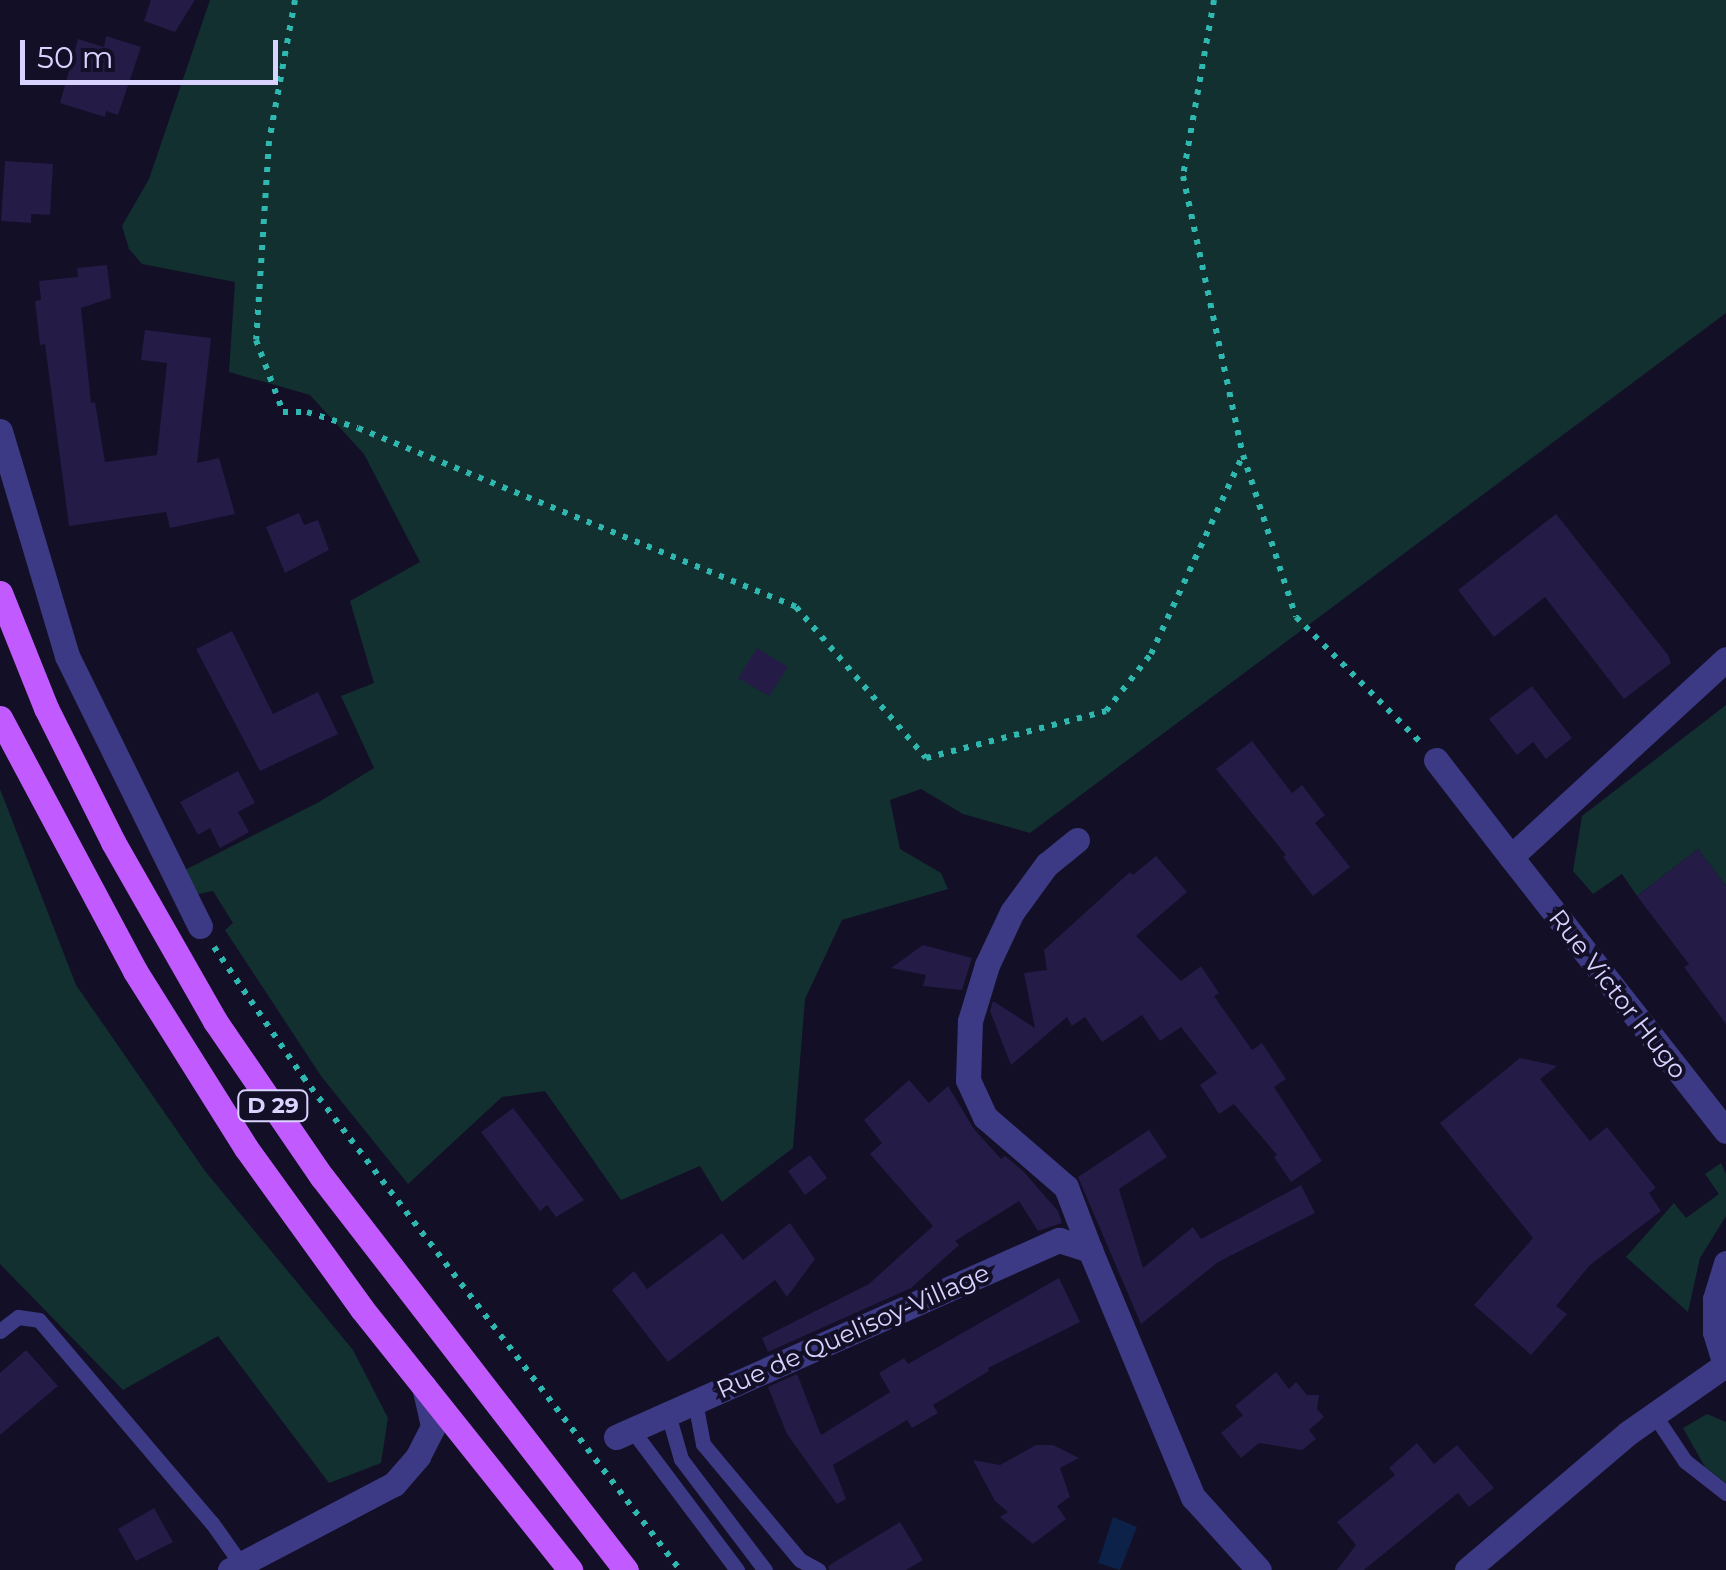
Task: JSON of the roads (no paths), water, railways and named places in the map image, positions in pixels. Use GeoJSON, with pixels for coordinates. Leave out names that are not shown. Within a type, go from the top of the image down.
{"type":"FeatureCollection","features":[{"type":"Feature","properties":{"kind":"main road","name":"D 29"},"geometry":{"type":"LineString","coordinates":[[0,594],[46,708],[104,825],[215,1021],[322,1177],[626,1570]]}},
{"type":"Feature","properties":{"kind":"main road","name":"D 29"},"geometry":{"type":"LineString","coordinates":[[0,718],[135,970],[246,1148],[362,1309],[570,1570]]}},
{"type":"Feature","properties":{"kind":"street"},"geometry":{"type":"LineString","coordinates":[[0,432],[68,656],[200,926]]}},
{"type":"Feature","properties":{"kind":"street"},"geometry":{"type":"LineString","coordinates":[[1510,857],[1726,659]]}},
{"type":"Feature","properties":{"kind":"street","name":"Rue Victor Hugo"},"geometry":{"type":"LineString","coordinates":[[1436,760],[1726,1130]]}},
{"type":"Feature","properties":{"kind":"street"},"geometry":{"type":"LineString","coordinates":[[1076,840],[1047,864],[1024,896],[987,965],[970,1020],[968,1080],[985,1117],[1066,1186],[1193,1497],[1259,1570]]}},
{"type":"Feature","properties":{"kind":"street","name":"Rue de Quelisoy-Village"},"geometry":{"type":"LineString","coordinates":[[624,1433],[1058,1240],[1090,1250]]}},
{"type":"Feature","properties":{"kind":"street"},"geometry":{"type":"LineString","coordinates":[[1467,1570],[1653,1413],[1726,1366],[1716,1332],[1715,1298],[1726,1263]]}},
{"type":"Feature","properties":{"kind":"street"},"geometry":{"type":"LineString","coordinates":[[236,1567],[394,1484],[418,1456],[433,1426],[424,1386]]}},
{"type":"Feature","properties":{"kind":"lane"},"geometry":{"type":"LineString","coordinates":[[0,1330],[18,1318],[38,1320],[212,1523],[236,1567]]}},
{"type":"Feature","properties":{"kind":"lane"},"geometry":{"type":"LineString","coordinates":[[695,1402],[703,1444],[800,1560],[818,1570]]}},
{"type":"Feature","properties":{"kind":"lane"},"geometry":{"type":"LineString","coordinates":[[1653,1413],[1685,1460],[1714,1488],[1726,1493]]}},
{"type":"Feature","properties":{"kind":"lane"},"geometry":{"type":"LineString","coordinates":[[668,1414],[681,1458],[765,1570]]}},
{"type":"Feature","properties":{"kind":"lane"},"geometry":{"type":"LineString","coordinates":[[624,1433],[738,1570]]}},
{"type":"Feature","properties":{"kind":"water"},"geometry":{"type":"Polygon","coordinates":[[[1113,1517],[1137,1527],[1120,1570],[1098,1563],[1113,1517]]]}}]}
